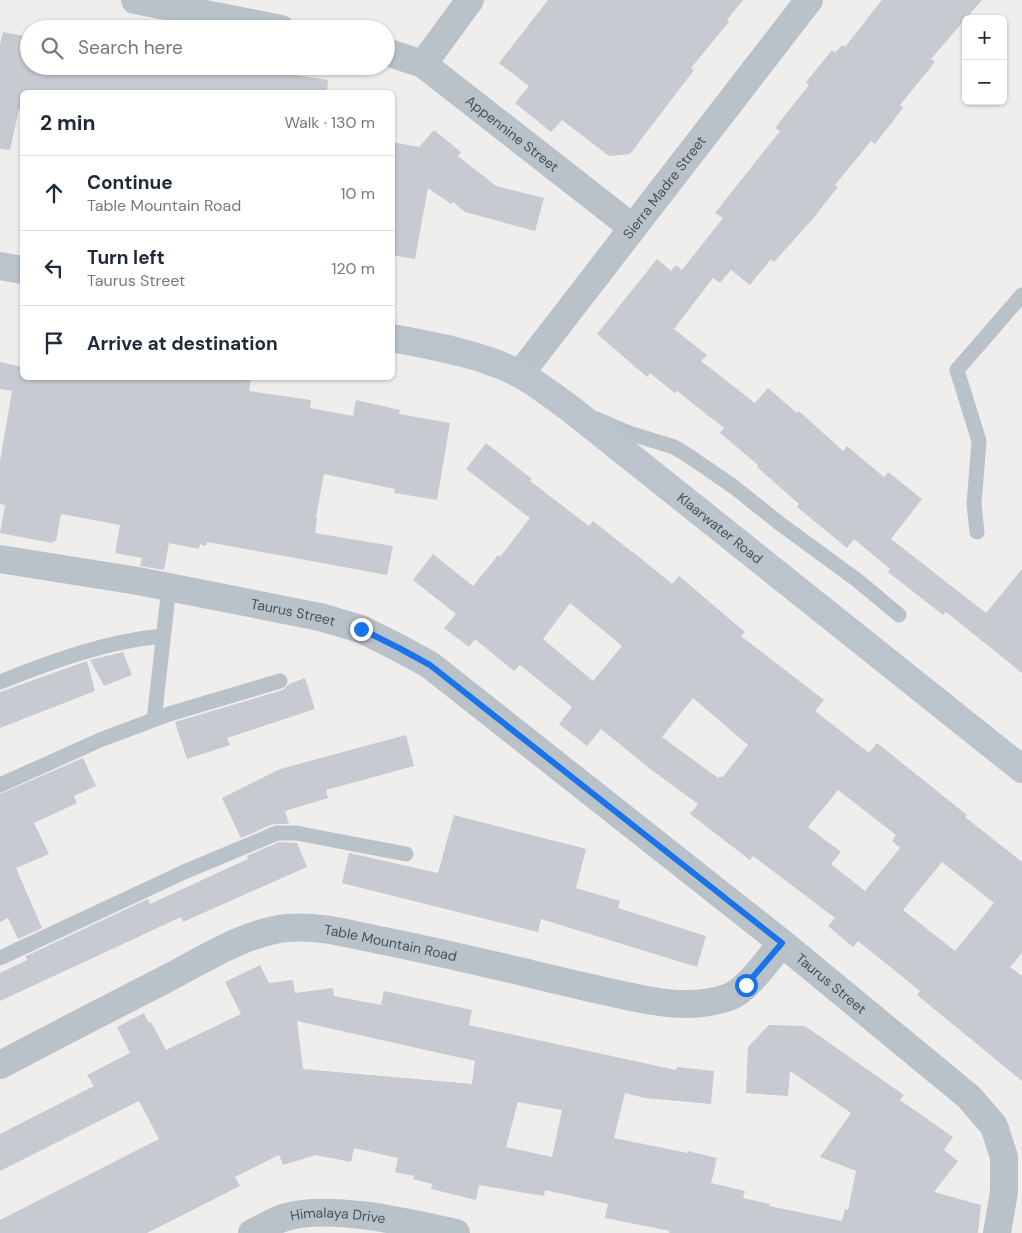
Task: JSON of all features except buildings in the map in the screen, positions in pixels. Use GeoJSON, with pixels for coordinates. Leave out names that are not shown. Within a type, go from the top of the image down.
{"type":"FeatureCollection","features":[{"type":"Feature","properties":{"kind":"street"},"geometry":{"type":"LineString","coordinates":[[135,0],[236,20]]}},
{"type":"Feature","properties":{"kind":"street"},"geometry":{"type":"LineString","coordinates":[[423,64],[470,0]]}},
{"type":"Feature","properties":{"kind":"street","name":"Sierra Madre Street"},"geometry":{"type":"LineString","coordinates":[[520,374],[809,0]]}},
{"type":"Feature","properties":{"kind":"street","name":"Appennine Street"},"geometry":{"type":"LineString","coordinates":[[395,55],[423,64],[633,228]]}},
{"type":"Feature","properties":{"kind":"street"},"geometry":{"type":"LineString","coordinates":[[0,266],[20,270]]}},
{"type":"Feature","properties":{"kind":"street","name":"Klaarwater Road"},"geometry":{"type":"LineString","coordinates":[[395,339],[493,362],[520,374],[572,410],[1022,769]]}},
{"type":"Feature","properties":{"kind":"street","name":"Taurus Street"},"geometry":{"type":"LineString","coordinates":[[0,559],[169,587],[320,617],[361,629],[430,665],[782,943],[969,1097],[994,1126],[1004,1157],[1004,1192],[997,1233]]}},
{"type":"Feature","properties":{"kind":"street","name":"Table Mountain Road"},"geometry":{"type":"LineString","coordinates":[[0,1064],[225,949],[264,932],[288,928],[314,928],[375,939],[624,996],[673,1004],[705,1004],[732,997],[746,985],[782,943]]}},
{"type":"Feature","properties":{"kind":"street","name":"Himalaya Drive"},"geometry":{"type":"LineString","coordinates":[[252,1233],[286,1217],[309,1213],[339,1213],[377,1218],[456,1233]]}},
{"type":"Feature","properties":{"kind":"lane"},"geometry":{"type":"LineString","coordinates":[[977,532],[974,504],[979,441],[958,370],[1022,295]]}},
{"type":"Feature","properties":{"kind":"lane"},"geometry":{"type":"LineString","coordinates":[[572,410],[629,433],[674,447],[689,456],[734,487],[899,614]]}},
{"type":"Feature","properties":{"kind":"lane"},"geometry":{"type":"LineString","coordinates":[[154,720],[169,587]]}},
{"type":"Feature","properties":{"kind":"lane"},"geometry":{"type":"LineString","coordinates":[[0,682],[46,664],[98,648],[137,638],[163,636]]}},
{"type":"Feature","properties":{"kind":"lane"},"geometry":{"type":"LineString","coordinates":[[0,785],[100,740],[154,720],[280,681]]}},
{"type":"Feature","properties":{"kind":"lane"},"geometry":{"type":"LineString","coordinates":[[0,958],[184,872],[277,833],[296,833],[406,854]]}},
{"type":"Feature","properties":{"kind":"route"},"geometry":{"type":"LineString","coordinates":[[361,629],[430,665],[782,943],[746,985]]}}]}
